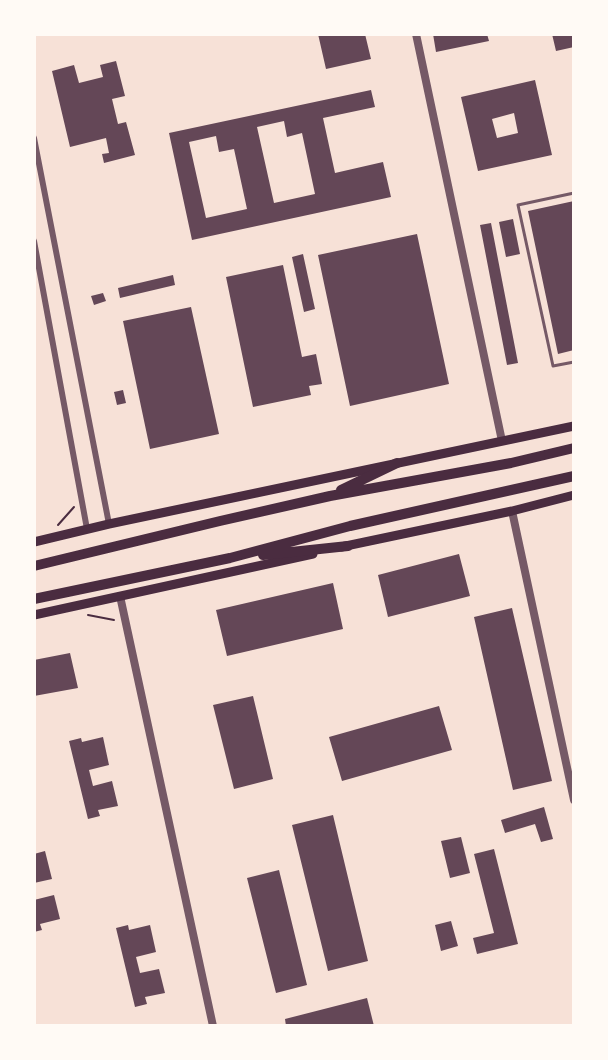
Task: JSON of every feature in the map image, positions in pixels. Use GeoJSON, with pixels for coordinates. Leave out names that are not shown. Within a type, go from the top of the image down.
{"type":"FeatureCollection","features":[{"type":"Feature","properties":{"kind":"highway"},"geometry":{"type":"LineString","coordinates":[[34,566],[330,496],[511,463],[573,448]]}},
{"type":"Feature","properties":{"kind":"highway"},"geometry":{"type":"LineString","coordinates":[[330,496],[397,463]]}},
{"type":"Feature","properties":{"kind":"highway"},"geometry":{"type":"LineString","coordinates":[[34,599],[230,558],[350,526],[573,476]]}},
{"type":"Feature","properties":{"kind":"highway"},"geometry":{"type":"LineString","coordinates":[[230,558],[348,546]]}},
{"type":"Feature","properties":{"kind":"main road"},"geometry":{"type":"LineString","coordinates":[[34,542],[109,524],[573,426]]}},
{"type":"Feature","properties":{"kind":"main road"},"geometry":{"type":"LineString","coordinates":[[34,615],[512,511],[573,495]]}},
{"type":"Feature","properties":{"kind":"street"},"geometry":{"type":"LineString","coordinates":[[416,34],[502,441]]}},
{"type":"Feature","properties":{"kind":"street"},"geometry":{"type":"LineString","coordinates":[[34,138],[109,524]]}},
{"type":"Feature","properties":{"kind":"street"},"geometry":{"type":"LineString","coordinates":[[34,241],[87,530]]}},
{"type":"Feature","properties":{"kind":"street"},"geometry":{"type":"LineString","coordinates":[[512,511],[573,800]]}},
{"type":"Feature","properties":{"kind":"street"},"geometry":{"type":"LineString","coordinates":[[120,596],[213,1026]]}},
{"type":"Feature","properties":{"kind":"lane"},"geometry":{"type":"LineString","coordinates":[[573,193],[518,205],[553,366],[573,362]]}},
{"type":"Feature","properties":{"kind":"building"},"geometry":{"type":"Polygon","coordinates":[[[318,34],[365,34],[371,59],[326,69],[318,34]]]}},
{"type":"Feature","properties":{"kind":"building"},"geometry":{"type":"Polygon","coordinates":[[[433,34],[487,34],[489,41],[436,52],[433,34]]]}},
{"type":"Feature","properties":{"kind":"building"},"geometry":{"type":"Polygon","coordinates":[[[552,34],[574,34],[574,47],[556,51],[552,34]]]}},
{"type":"Feature","properties":{"kind":"building"},"geometry":{"type":"Polygon","coordinates":[[[116,61],[125,96],[112,99],[118,124],[126,122],[135,155],[104,163],[102,154],[109,153],[106,138],[70,147],[52,71],[74,65],[79,83],[103,77],[100,65],[116,61]]]}},
{"type":"Feature","properties":{"kind":"building"},"geometry":{"type":"Polygon","coordinates":[[[535,80],[552,155],[478,171],[461,97],[535,80]],[[514,113],[492,119],[497,138],[518,133],[514,113]]]}},
{"type":"Feature","properties":{"kind":"building"},"geometry":{"type":"Polygon","coordinates":[[[371,90],[375,107],[323,118],[335,173],[383,162],[391,197],[192,240],[169,133],[371,90]],[[284,121],[257,127],[274,203],[315,194],[302,133],[287,137],[284,121]],[[216,136],[189,142],[206,218],[247,209],[234,149],[219,152],[216,136]]]}},
{"type":"Feature","properties":{"kind":"building"},"geometry":{"type":"Polygon","coordinates":[[[574,201],[574,350],[558,354],[528,211],[574,201]]]}},
{"type":"Feature","properties":{"kind":"building"},"geometry":{"type":"Polygon","coordinates":[[[513,219],[520,254],[506,257],[499,222],[513,219]]]}},
{"type":"Feature","properties":{"kind":"building"},"geometry":{"type":"Polygon","coordinates":[[[491,223],[518,363],[507,365],[480,225],[491,223]]]}},
{"type":"Feature","properties":{"kind":"building"},"geometry":{"type":"Polygon","coordinates":[[[417,234],[449,384],[350,406],[318,255],[417,234]]]}},
{"type":"Feature","properties":{"kind":"building"},"geometry":{"type":"Polygon","coordinates":[[[303,254],[315,309],[304,312],[292,257],[303,254]]]}},
{"type":"Feature","properties":{"kind":"building"},"geometry":{"type":"Polygon","coordinates":[[[283,265],[302,357],[316,354],[322,384],[309,386],[311,395],[253,407],[226,277],[283,265]]]}},
{"type":"Feature","properties":{"kind":"building"},"geometry":{"type":"Polygon","coordinates":[[[173,275],[175,285],[120,298],[118,288],[173,275]]]}},
{"type":"Feature","properties":{"kind":"building"},"geometry":{"type":"Polygon","coordinates":[[[103,293],[106,301],[94,305],[91,296],[103,293]]]}},
{"type":"Feature","properties":{"kind":"building"},"geometry":{"type":"Polygon","coordinates":[[[191,307],[219,434],[150,449],[123,321],[191,307]]]}},
{"type":"Feature","properties":{"kind":"building"},"geometry":{"type":"Polygon","coordinates":[[[123,390],[126,403],[117,405],[114,392],[123,390]]]}},
{"type":"Feature","properties":{"kind":"building"},"geometry":{"type":"Polygon","coordinates":[[[459,554],[470,596],[388,617],[378,575],[459,554]]]}},
{"type":"Feature","properties":{"kind":"building"},"geometry":{"type":"Polygon","coordinates":[[[333,583],[343,629],[227,656],[216,610],[333,583]]]}},
{"type":"Feature","properties":{"kind":"building"},"geometry":{"type":"Polygon","coordinates":[[[512,608],[552,781],[513,790],[474,617],[512,608]]]}},
{"type":"Feature","properties":{"kind":"building"},"geometry":{"type":"Polygon","coordinates":[[[70,653],[78,688],[34,696],[34,660],[70,653]]]}},
{"type":"Feature","properties":{"kind":"building"},"geometry":{"type":"Polygon","coordinates":[[[253,696],[273,779],[234,789],[213,705],[253,696]]]}},
{"type":"Feature","properties":{"kind":"building"},"geometry":{"type":"Polygon","coordinates":[[[439,706],[452,750],[342,781],[329,737],[439,706]]]}},
{"type":"Feature","properties":{"kind":"building"},"geometry":{"type":"Polygon","coordinates":[[[103,737],[109,765],[89,770],[93,786],[112,781],[118,806],[98,810],[100,816],[88,819],[69,741],[81,738],[82,742],[103,737]]]}},
{"type":"Feature","properties":{"kind":"building"},"geometry":{"type":"Polygon","coordinates":[[[544,807],[553,839],[541,842],[535,824],[505,833],[501,820],[544,807]]]}},
{"type":"Feature","properties":{"kind":"building"},"geometry":{"type":"Polygon","coordinates":[[[333,815],[368,961],[328,971],[292,825],[333,815]]]}},
{"type":"Feature","properties":{"kind":"building"},"geometry":{"type":"Polygon","coordinates":[[[461,837],[470,873],[450,878],[441,841],[461,837]]]}},
{"type":"Feature","properties":{"kind":"building"},"geometry":{"type":"Polygon","coordinates":[[[494,849],[518,944],[477,954],[473,938],[494,933],[474,854],[494,849]]]}},
{"type":"Feature","properties":{"kind":"building"},"geometry":{"type":"Polygon","coordinates":[[[45,851],[52,879],[34,883],[34,854],[45,851]]]}},
{"type":"Feature","properties":{"kind":"building"},"geometry":{"type":"Polygon","coordinates":[[[279,870],[307,985],[276,993],[247,878],[279,870]]]}},
{"type":"Feature","properties":{"kind":"building"},"geometry":{"type":"Polygon","coordinates":[[[54,895],[60,919],[40,924],[42,930],[34,932],[34,900],[54,895]]]}},
{"type":"Feature","properties":{"kind":"building"},"geometry":{"type":"Polygon","coordinates":[[[451,921],[458,946],[441,951],[435,925],[451,921]]]}},
{"type":"Feature","properties":{"kind":"building"},"geometry":{"type":"Polygon","coordinates":[[[128,925],[129,930],[150,925],[156,952],[136,957],[140,973],[159,969],[165,993],[145,997],[147,1004],[135,1007],[116,928],[128,925]]]}},
{"type":"Feature","properties":{"kind":"building"},"geometry":{"type":"Polygon","coordinates":[[[367,998],[374,1026],[286,1026],[285,1019],[367,998]]]}}]}
